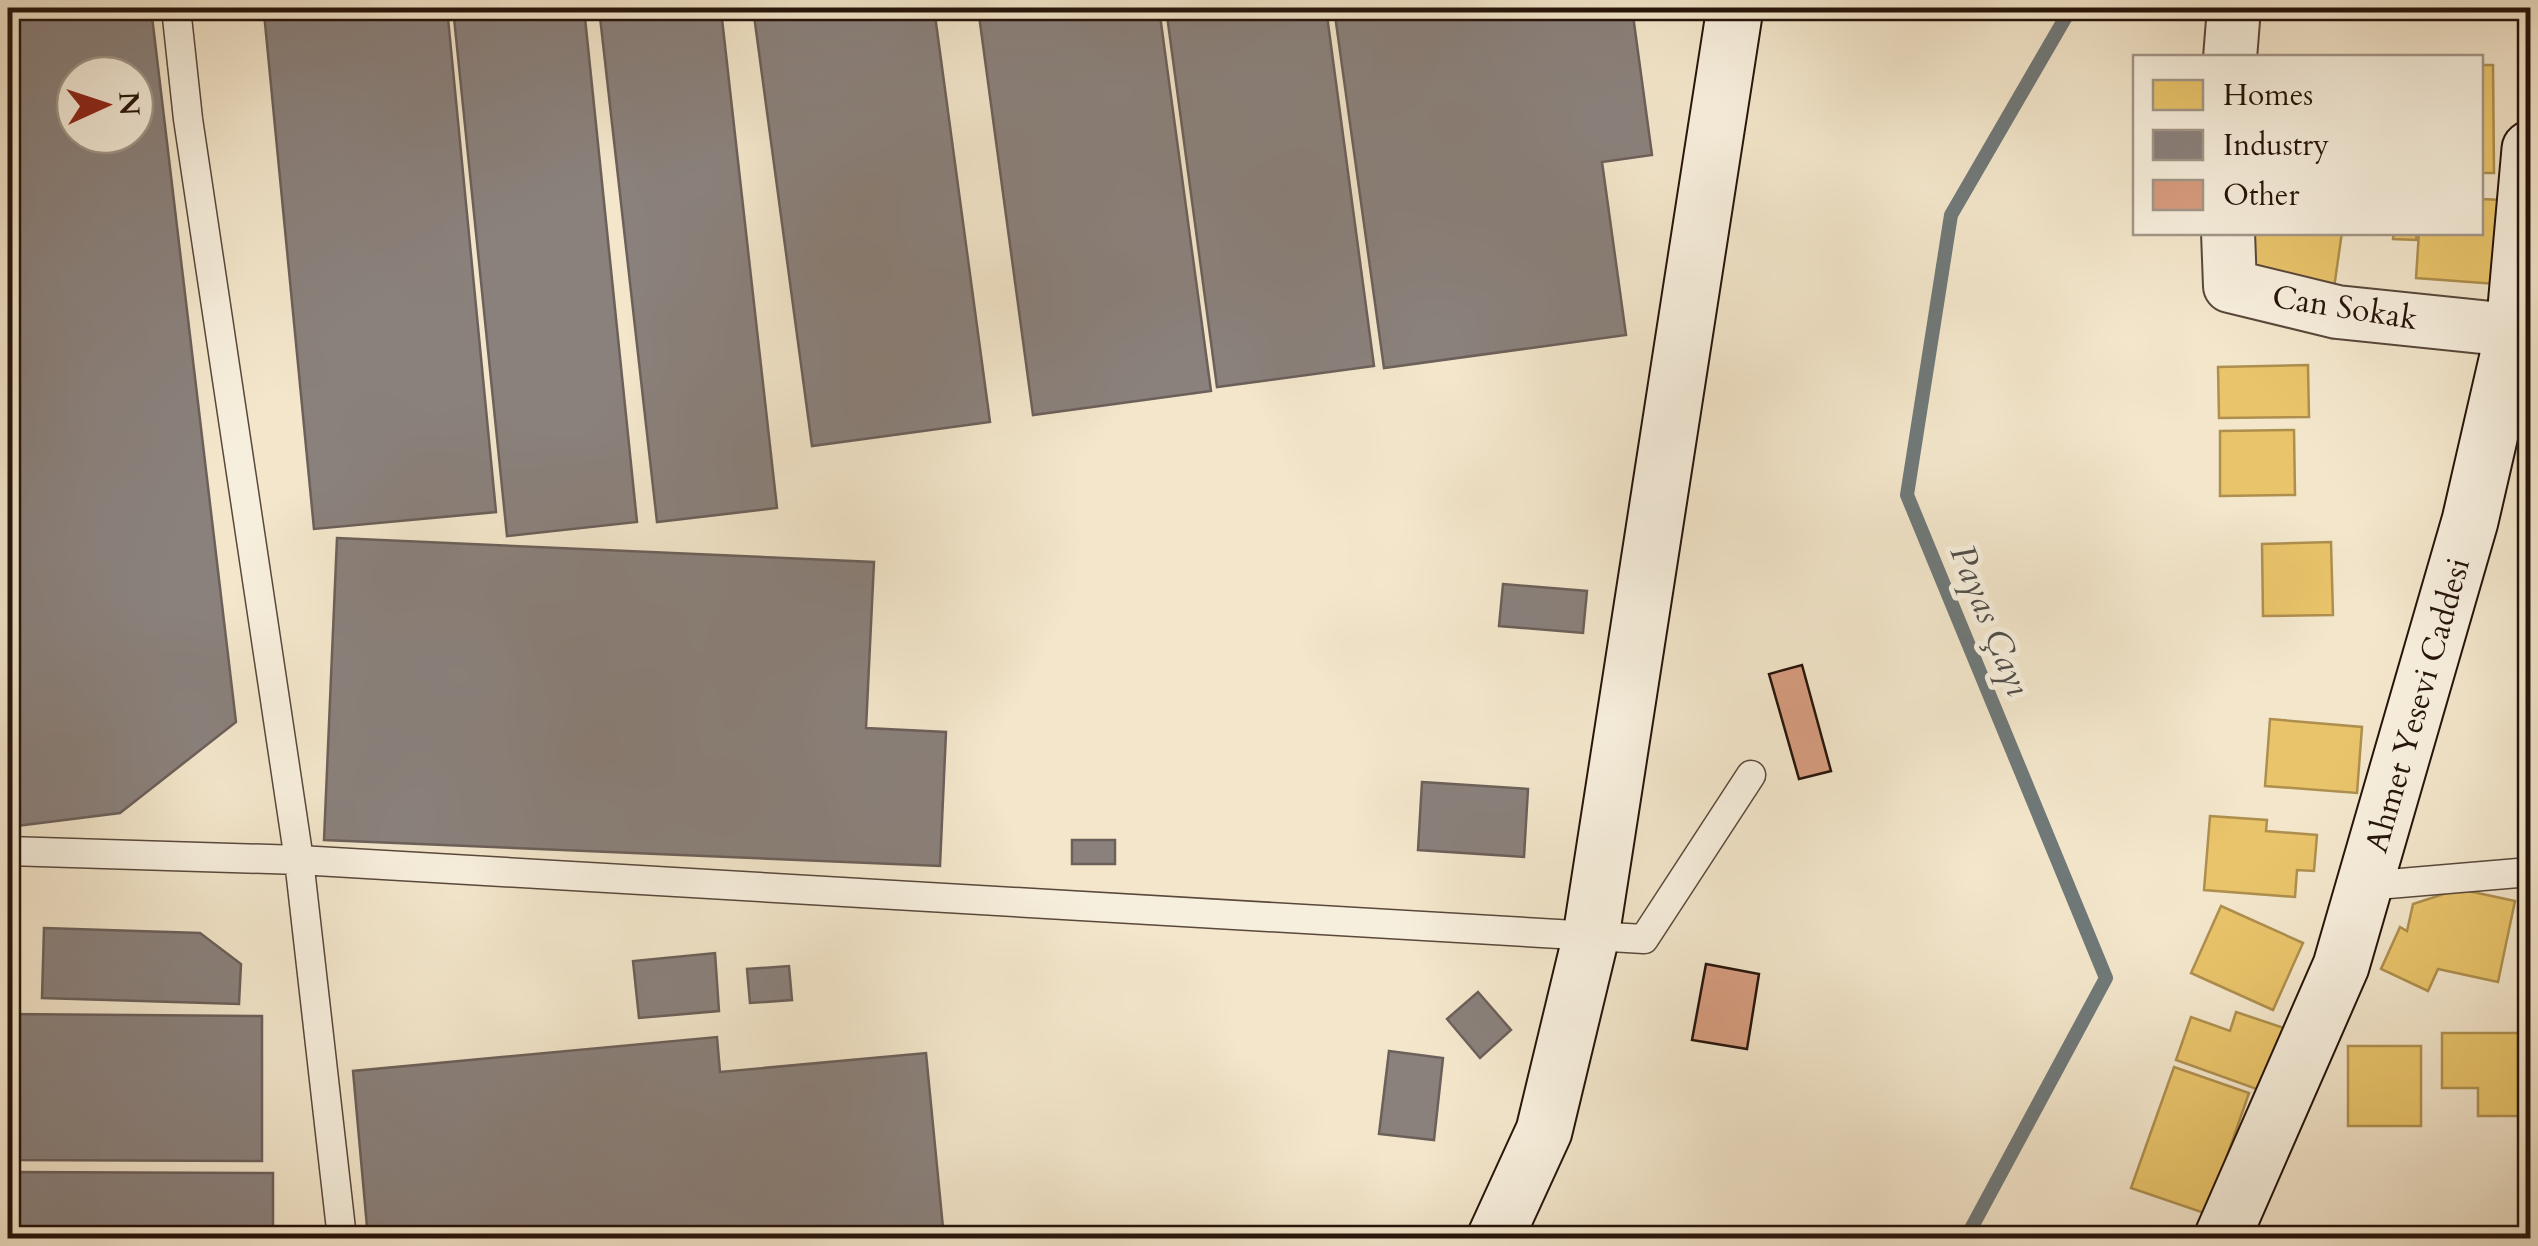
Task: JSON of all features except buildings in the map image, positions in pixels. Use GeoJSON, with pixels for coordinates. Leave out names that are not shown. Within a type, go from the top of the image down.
{"type":"FeatureCollection","features":[{"type":"Feature","properties":{"kind":"street"},"geometry":{"type":"LineString","coordinates":[[1495,1238],[1544,1131],[1592,936],[1735,8]]}},
{"type":"Feature","properties":{"kind":"street"},"geometry":{"type":"LineString","coordinates":[[2230,55],[2234,8]]}},
{"type":"Feature","properties":{"kind":"street","name":"Ahmet Yesevi Caddesi"},"geometry":{"type":"LineString","coordinates":[[2222,1238],[2341,966],[2470,521],[2522,331],[2530,148]]}},
{"type":"Feature","properties":{"kind":"street","name":"Can Sokak"},"geometry":{"type":"LineString","coordinates":[[2228,235],[2230,286],[2337,312],[2522,331]]}},
{"type":"Feature","properties":{"kind":"lane"},"geometry":{"type":"LineString","coordinates":[[176,8],[188,119],[299,860],[342,1238]]}},
{"type":"Feature","properties":{"kind":"lane"},"geometry":{"type":"LineString","coordinates":[[8,851],[299,860],[1644,939],[1751,775]]}},
{"type":"Feature","properties":{"kind":"lane"},"geometry":{"type":"LineString","coordinates":[[2366,886],[2530,872]]}},
{"type":"Feature","properties":{"kind":"waterway","name":"Payas Çayı"},"geometry":{"type":"LineString","coordinates":[[1966,1238],[2106,978],[1907,495],[1951,215],[2071,8]]}}]}
